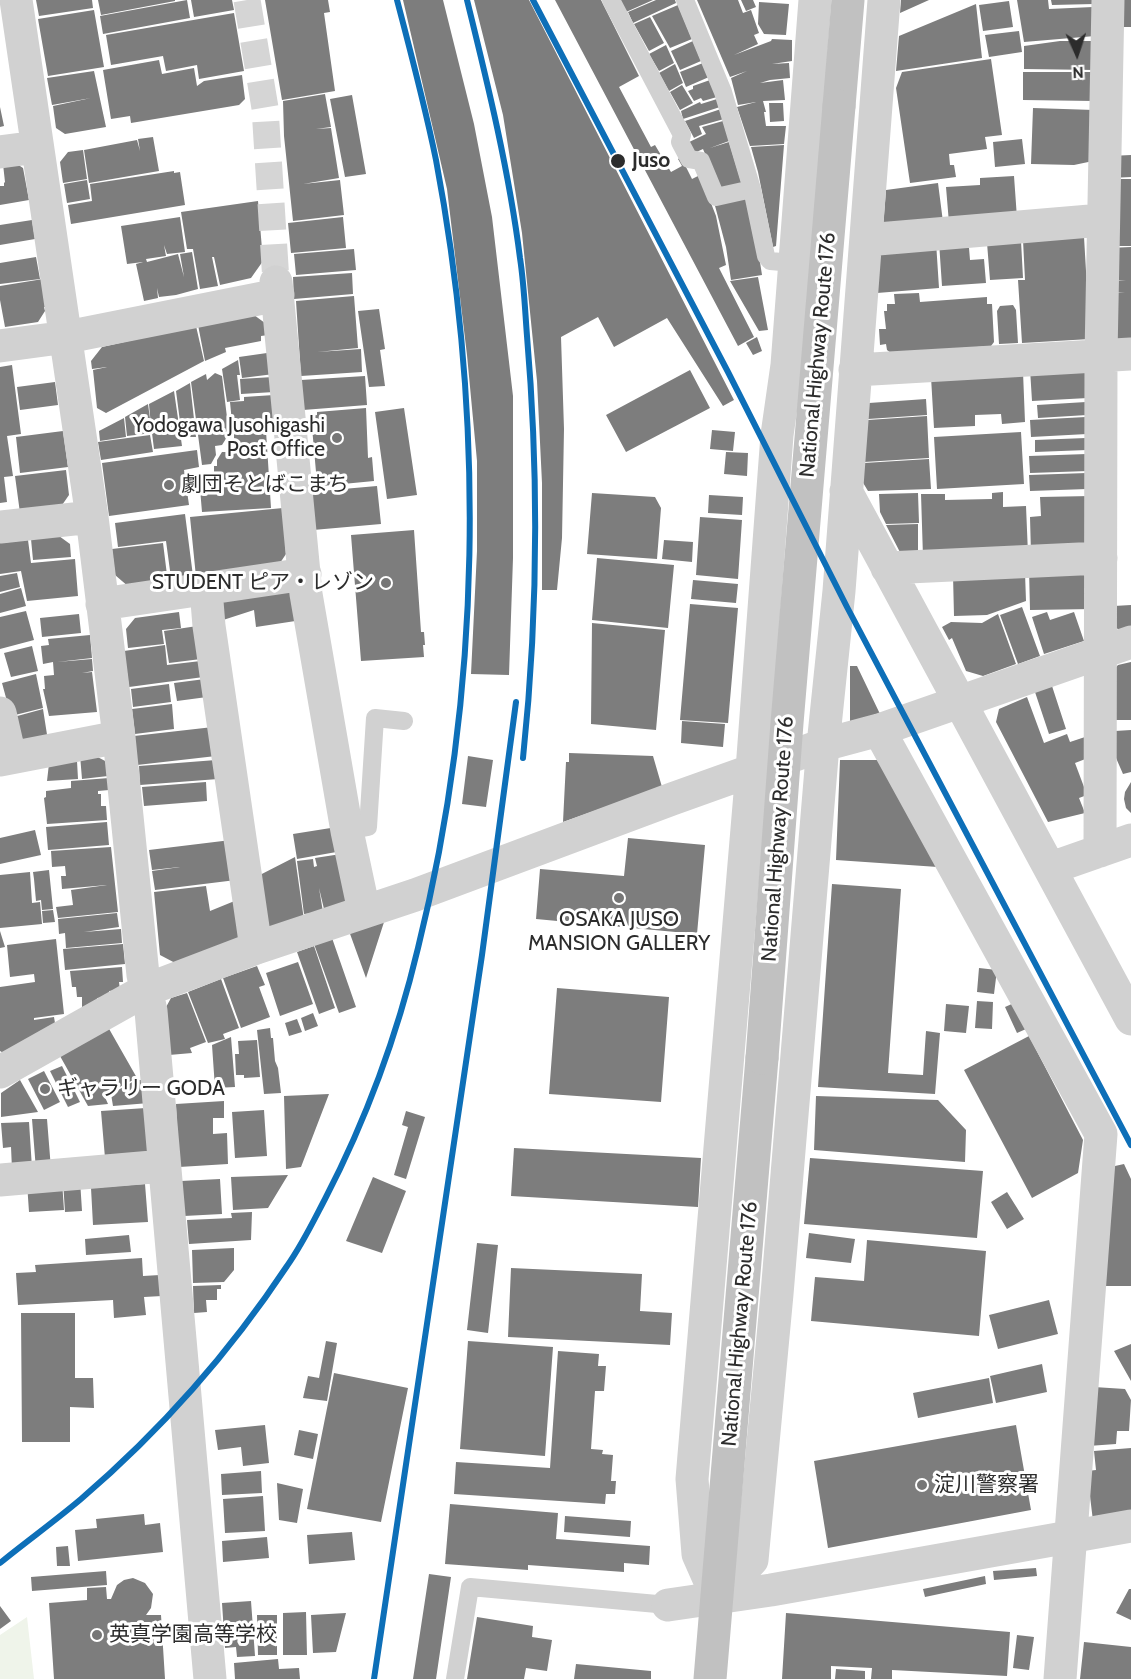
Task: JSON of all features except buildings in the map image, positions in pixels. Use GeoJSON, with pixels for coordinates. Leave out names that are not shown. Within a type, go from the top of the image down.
{"type":"FeatureCollection","features":[{"type":"Feature","properties":{"kind":"highway","name":"National Highway Route 176"},"geometry":{"type":"LineString","coordinates":[[710,1679],[848,0]]}},
{"type":"Feature","properties":{"kind":"street"},"geometry":{"type":"LineString","coordinates":[[16,0],[92,517],[119,736],[146,990],[151,1011],[210,1679]]}},
{"type":"Feature","properties":{"kind":"street"},"geometry":{"type":"LineString","coordinates":[[717,1597],[698,1554],[692,1479],[752,770],[777,435],[787,365],[815,0]]}},
{"type":"Feature","properties":{"kind":"street"},"geometry":{"type":"LineString","coordinates":[[717,1597],[752,1560],[777,1294],[823,745],[839,591],[884,0]]}},
{"type":"Feature","properties":{"kind":"street"},"geometry":{"type":"LineString","coordinates":[[1100,851],[1101,558],[1116,354],[1102,220],[1108,0]]}},
{"type":"Feature","properties":{"kind":"street"},"geometry":{"type":"LineString","coordinates":[[0,152],[37,147]]}},
{"type":"Feature","properties":{"kind":"street"},"geometry":{"type":"LineString","coordinates":[[866,240],[1102,220]]}},
{"type":"Feature","properties":{"kind":"street"},"geometry":{"type":"LineString","coordinates":[[0,346],[67,337],[277,289],[304,574],[364,911]]}},
{"type":"Feature","properties":{"kind":"street"},"geometry":{"type":"LineString","coordinates":[[855,370],[1116,354]]}},
{"type":"Feature","properties":{"kind":"street"},"geometry":{"type":"LineString","coordinates":[[846,491],[1131,1019]]}},
{"type":"Feature","properties":{"kind":"street"},"geometry":{"type":"LineString","coordinates":[[0,527],[92,517]]}},
{"type":"Feature","properties":{"kind":"street"},"geometry":{"type":"LineString","coordinates":[[887,568],[1101,558]]}},
{"type":"Feature","properties":{"kind":"street"},"geometry":{"type":"LineString","coordinates":[[102,604],[304,574]]}},
{"type":"Feature","properties":{"kind":"street"},"geometry":{"type":"LineString","coordinates":[[206,589],[209,626],[256,948]]}},
{"type":"Feature","properties":{"kind":"street"},"geometry":{"type":"LineString","coordinates":[[0,1072],[146,990],[256,948],[415,895],[823,745],[879,730],[1131,642]]}},
{"type":"Feature","properties":{"kind":"street"},"geometry":{"type":"LineString","coordinates":[[0,713],[5,759],[119,736]]}},
{"type":"Feature","properties":{"kind":"street"},"geometry":{"type":"LineString","coordinates":[[879,730],[1101,1134],[1060,1679]]}},
{"type":"Feature","properties":{"kind":"street"},"geometry":{"type":"LineString","coordinates":[[1051,868],[1131,840]]}},
{"type":"Feature","properties":{"kind":"street"},"geometry":{"type":"LineString","coordinates":[[0,1180],[164,1166]]}},
{"type":"Feature","properties":{"kind":"street"},"geometry":{"type":"LineString","coordinates":[[668,1605],[1131,1526]]}},
{"type":"Feature","properties":{"kind":"lane"},"geometry":{"type":"LineString","coordinates":[[611,0],[682,135],[680,142],[689,159],[701,161],[716,197],[752,189]]}},
{"type":"Feature","properties":{"kind":"lane"},"geometry":{"type":"LineString","coordinates":[[685,0],[723,92],[752,189],[766,256],[770,261],[794,263]]}},
{"type":"Feature","properties":{"kind":"lane"},"geometry":{"type":"LineString","coordinates":[[348,831],[368,827],[375,718],[404,721]]}},
{"type":"Feature","properties":{"kind":"lane"},"geometry":{"type":"LineString","coordinates":[[455,1679],[470,1587],[668,1605]]}},
{"type":"Feature","properties":{"kind":"shaded area"},"geometry":{"type":"Polygon","coordinates":[[[27,1617],[34,1679],[0,1679],[0,1635],[27,1617]]]}},
{"type":"Feature","properties":{"kind":"tunnel"},"geometry":{"type":"LineString","coordinates":[[247,0],[265,108],[276,282]]}},
{"type":"Feature","properties":{"kind":"transit line"},"geometry":{"type":"LineString","coordinates":[[0,1563],[81,1499],[138,1446],[192,1390],[265,1298],[302,1242],[340,1169],[379,1076],[410,981],[439,851],[455,753],[465,654],[469,555],[469,456],[463,357],[452,258],[432,140],[397,0]]}},
{"type":"Feature","properties":{"kind":"transit line"},"geometry":{"type":"LineString","coordinates":[[467,0],[504,161],[515,225],[524,297],[531,389],[535,494],[534,600],[523,758]]}},
{"type":"Feature","properties":{"kind":"transit line"},"geometry":{"type":"LineString","coordinates":[[533,0],[728,372],[847,607],[1131,1145]]}},
{"type":"Feature","properties":{"kind":"transit line"},"geometry":{"type":"LineString","coordinates":[[374,1679],[482,955],[516,702]]}},
{"type":"Feature","properties":{"kind":"place","name":"Juso"},"geometry":{"type":"Point","coordinates":[618,161]}},
{"type":"Feature","properties":{"kind":"place","name":"Yodogawa Jusohigashi Post Office"},"geometry":{"type":"Point","coordinates":[337,438]}},
{"type":"Feature","properties":{"kind":"place","name":"劇団そとばこまち"},"geometry":{"type":"Point","coordinates":[169,485]}},
{"type":"Feature","properties":{"kind":"place","name":"STUDENT ピア・レゾン"},"geometry":{"type":"Point","coordinates":[386,583]}},
{"type":"Feature","properties":{"kind":"place","name":"OSAKA JUSO MANSION GALLERY"},"geometry":{"type":"Point","coordinates":[619,898]}},
{"type":"Feature","properties":{"kind":"place","name":"ギャラリー GODA"},"geometry":{"type":"Point","coordinates":[45,1089]}},
{"type":"Feature","properties":{"kind":"place","name":"淀川警察署"},"geometry":{"type":"Point","coordinates":[922,1485]}},
{"type":"Feature","properties":{"kind":"place","name":"英真学園高等学校"},"geometry":{"type":"Point","coordinates":[97,1635]}}]}
